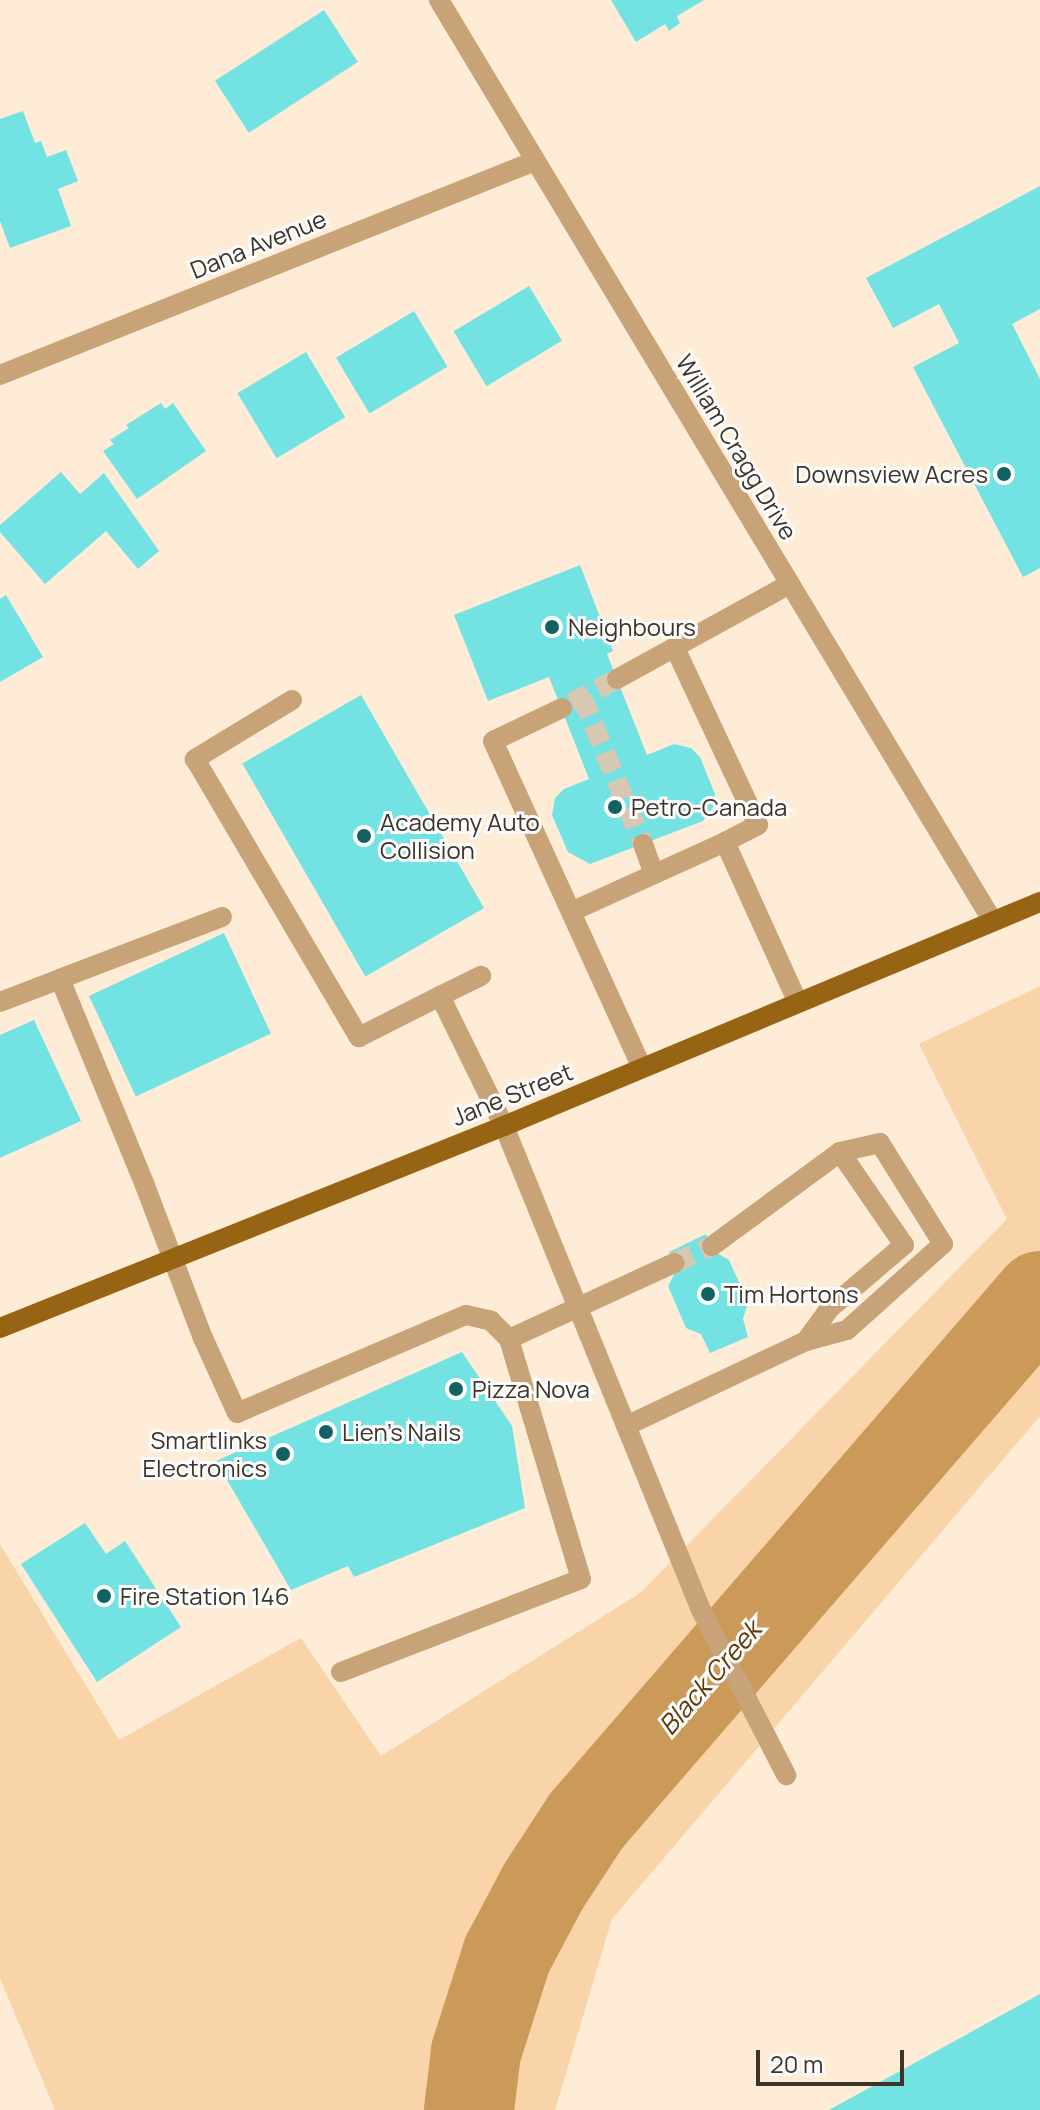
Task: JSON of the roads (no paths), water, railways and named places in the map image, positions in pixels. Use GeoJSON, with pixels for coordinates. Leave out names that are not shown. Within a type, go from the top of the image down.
{"type":"FeatureCollection","features":[{"type":"Feature","properties":{"kind":"main road","name":"Jane Street"},"geometry":{"type":"LineString","coordinates":[[0,1328],[504,1126],[1040,902]]}},
{"type":"Feature","properties":{"kind":"street","name":"William Cragg Drive"},"geometry":{"type":"LineString","coordinates":[[439,0],[992,920]]}},
{"type":"Feature","properties":{"kind":"street","name":"Dana Avenue"},"geometry":{"type":"LineString","coordinates":[[0,375],[535,161]]}},
{"type":"Feature","properties":{"kind":"street"},"geometry":{"type":"LineString","coordinates":[[617,679],[676,650],[788,585]]}},
{"type":"Feature","properties":{"kind":"street"},"geometry":{"type":"LineString","coordinates":[[573,911],[758,825],[676,650]]}},
{"type":"Feature","properties":{"kind":"street"},"geometry":{"type":"LineString","coordinates":[[292,700],[195,759],[359,1037],[481,976]]}},
{"type":"Feature","properties":{"kind":"street"},"geometry":{"type":"LineString","coordinates":[[562,708],[493,741],[642,1068]]}},
{"type":"Feature","properties":{"kind":"street"},"geometry":{"type":"LineString","coordinates":[[725,842],[797,1001]]}},
{"type":"Feature","properties":{"kind":"street"},"geometry":{"type":"LineString","coordinates":[[643,844],[654,874]]}},
{"type":"Feature","properties":{"kind":"street"},"geometry":{"type":"LineString","coordinates":[[0,1002],[222,917]]}},
{"type":"Feature","properties":{"kind":"street"},"geometry":{"type":"LineString","coordinates":[[60,979],[144,1183],[171,1258],[237,1413],[466,1315],[491,1321],[509,1339],[581,1579],[341,1672]]}},
{"type":"Feature","properties":{"kind":"street"},"geometry":{"type":"LineString","coordinates":[[440,996],[504,1126],[701,1610],[786,1775]]}},
{"type":"Feature","properties":{"kind":"street"},"geometry":{"type":"LineString","coordinates":[[626,1426],[806,1341],[847,1330],[943,1244],[880,1143],[840,1152],[712,1246]]}},
{"type":"Feature","properties":{"kind":"street"},"geometry":{"type":"LineString","coordinates":[[806,1341],[830,1308],[904,1245],[840,1152]]}},
{"type":"Feature","properties":{"kind":"street"},"geometry":{"type":"LineString","coordinates":[[509,1339],[674,1263]]}},
{"type":"Feature","properties":{"kind":"waterway","name":"Black Creek"},"geometry":{"type":"LineString","coordinates":[[469,2110],[476,2052],[507,1955],[543,1887],[586,1821],[1040,1296]]}},
{"type":"Feature","properties":{"kind":"tunnel"},"geometry":{"type":"LineString","coordinates":[[571,703],[617,679]]}},
{"type":"Feature","properties":{"kind":"tunnel"},"geometry":{"type":"LineString","coordinates":[[582,697],[643,844]]}},
{"type":"Feature","properties":{"kind":"tunnel"},"geometry":{"type":"LineString","coordinates":[[674,1263],[712,1246]]}},
{"type":"Feature","properties":{"kind":"place","name":"Downsview Acres"},"geometry":{"type":"Point","coordinates":[1004,474]}},
{"type":"Feature","properties":{"kind":"place","name":"Neighbours"},"geometry":{"type":"Point","coordinates":[552,627]}},
{"type":"Feature","properties":{"kind":"place","name":"Petro-Canada"},"geometry":{"type":"Point","coordinates":[615,807]}},
{"type":"Feature","properties":{"kind":"place","name":"Academy Auto Collision"},"geometry":{"type":"Point","coordinates":[364,836]}},
{"type":"Feature","properties":{"kind":"place","name":"Tim Hortons"},"geometry":{"type":"Point","coordinates":[708,1294]}},
{"type":"Feature","properties":{"kind":"place","name":"Pizza Nova"},"geometry":{"type":"Point","coordinates":[456,1389]}},
{"type":"Feature","properties":{"kind":"place","name":"Lien's Nails"},"geometry":{"type":"Point","coordinates":[326,1432]}},
{"type":"Feature","properties":{"kind":"place","name":"Smartlinks Electronics"},"geometry":{"type":"Point","coordinates":[283,1454]}},
{"type":"Feature","properties":{"kind":"place","name":"Fire Station 146"},"geometry":{"type":"Point","coordinates":[104,1596]}}]}
